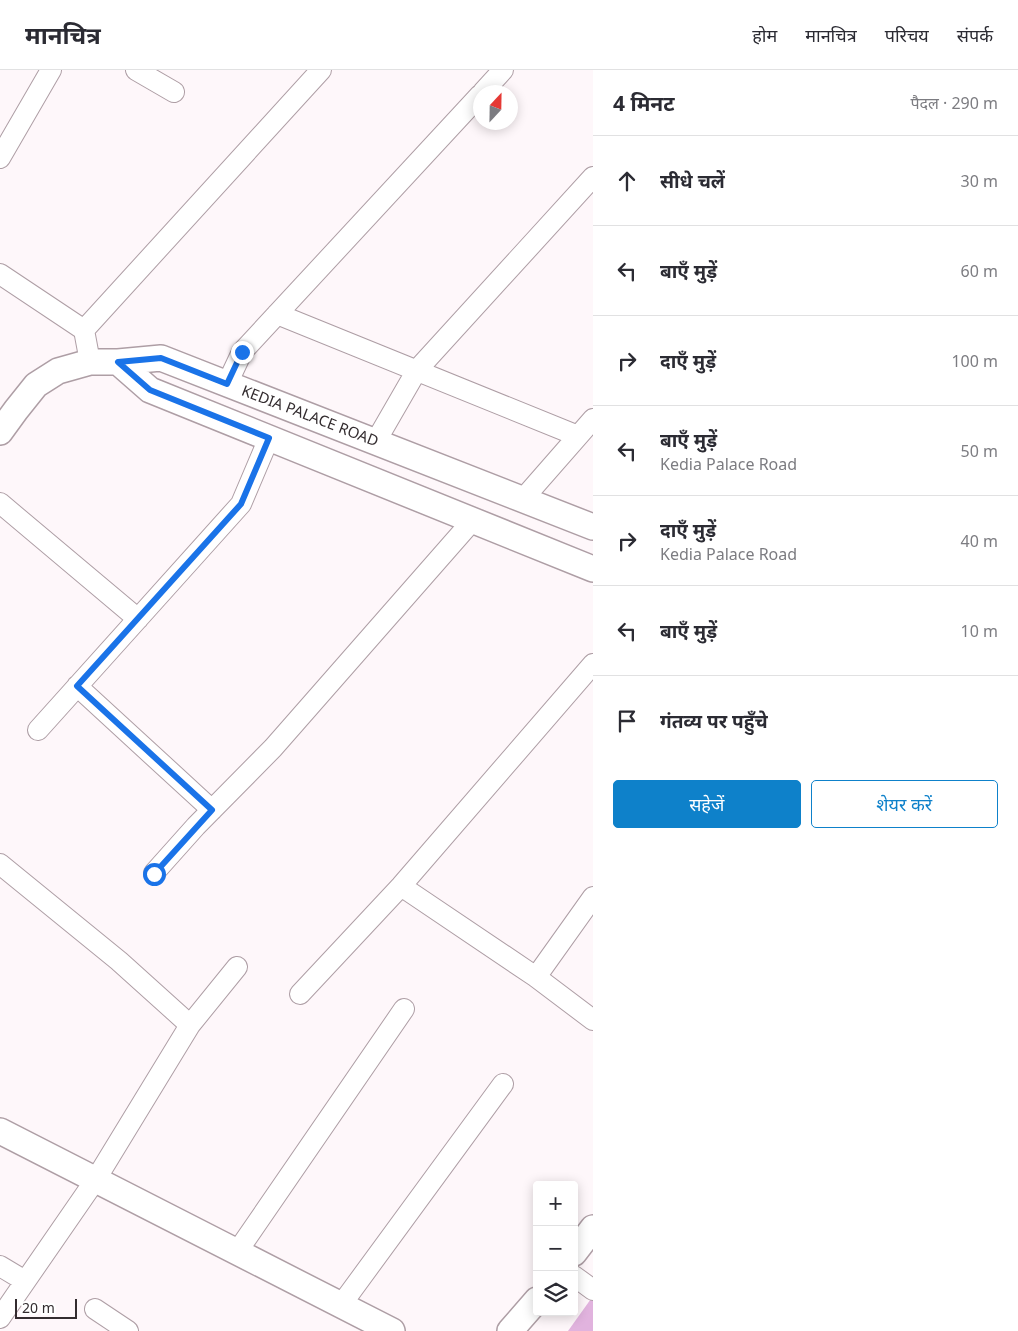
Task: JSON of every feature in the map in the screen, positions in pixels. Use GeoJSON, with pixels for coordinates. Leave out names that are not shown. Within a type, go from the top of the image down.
{"type":"FeatureCollection","features":[{"type":"Feature","properties":{"kind":"street"},"geometry":{"type":"LineString","coordinates":[[0,158],[51,70]]}},
{"type":"Feature","properties":{"kind":"street"},"geometry":{"type":"LineString","coordinates":[[136,70],[174,92]]}},
{"type":"Feature","properties":{"kind":"street"},"geometry":{"type":"LineString","coordinates":[[84,330],[320,70]]}},
{"type":"Feature","properties":{"kind":"street"},"geometry":{"type":"LineString","coordinates":[[490,85],[503,70]]}},
{"type":"Feature","properties":{"kind":"street"},"geometry":{"type":"LineString","coordinates":[[227,384],[242,352],[473,104]]}},
{"type":"Feature","properties":{"kind":"street"},"geometry":{"type":"LineString","coordinates":[[376,441],[417,370],[593,177]]}},
{"type":"Feature","properties":{"kind":"street"},"geometry":{"type":"LineString","coordinates":[[0,274],[84,330],[90,362]]}},
{"type":"Feature","properties":{"kind":"street"},"geometry":{"type":"LineString","coordinates":[[277,314],[578,436]]}},
{"type":"Feature","properties":{"kind":"street","name":"KEDIA PALACE ROAD"},"geometry":{"type":"LineString","coordinates":[[0,432],[36,385],[58,370],[90,362],[118,362],[161,358],[593,527]]}},
{"type":"Feature","properties":{"kind":"street"},"geometry":{"type":"LineString","coordinates":[[118,362],[150,390],[593,569]]}},
{"type":"Feature","properties":{"kind":"street"},"geometry":{"type":"LineString","coordinates":[[522,499],[593,418]]}},
{"type":"Feature","properties":{"kind":"street"},"geometry":{"type":"LineString","coordinates":[[38,730],[241,504],[269,438]]}},
{"type":"Feature","properties":{"kind":"street"},"geometry":{"type":"LineString","coordinates":[[0,503],[138,618]]}},
{"type":"Feature","properties":{"kind":"street"},"geometry":{"type":"LineString","coordinates":[[154,874],[212,810],[273,748],[473,520]]}},
{"type":"Feature","properties":{"kind":"street"},"geometry":{"type":"LineString","coordinates":[[300,994],[401,886],[593,664]]}},
{"type":"Feature","properties":{"kind":"street"},"geometry":{"type":"LineString","coordinates":[[77,686],[212,810]]}},
{"type":"Feature","properties":{"kind":"street"},"geometry":{"type":"LineString","coordinates":[[0,864],[119,961],[190,1025]]}},
{"type":"Feature","properties":{"kind":"street"},"geometry":{"type":"LineString","coordinates":[[401,886],[536,977],[593,1020]]}},
{"type":"Feature","properties":{"kind":"street"},"geometry":{"type":"LineString","coordinates":[[536,977],[593,896]]}},
{"type":"Feature","properties":{"kind":"street"},"geometry":{"type":"LineString","coordinates":[[0,1318],[96,1179],[190,1025],[237,968]]}},
{"type":"Feature","properties":{"kind":"street"},"geometry":{"type":"LineString","coordinates":[[237,1252],[404,1009]]}},
{"type":"Feature","properties":{"kind":"street"},"geometry":{"type":"LineString","coordinates":[[341,1306],[503,1084]]}},
{"type":"Feature","properties":{"kind":"street"},"geometry":{"type":"LineString","coordinates":[[0,1131],[392,1331]]}},
{"type":"Feature","properties":{"kind":"street"},"geometry":{"type":"LineString","coordinates":[[578,1248],[593,1228]]}},
{"type":"Feature","properties":{"kind":"street"},"geometry":{"type":"LineString","coordinates":[[0,1266],[25,1281]]}},
{"type":"Feature","properties":{"kind":"street"},"geometry":{"type":"LineString","coordinates":[[578,1279],[593,1290]]}},
{"type":"Feature","properties":{"kind":"street"},"geometry":{"type":"LineString","coordinates":[[510,1331],[533,1305]]}},
{"type":"Feature","properties":{"kind":"street"},"geometry":{"type":"LineString","coordinates":[[94,1309],[128,1331]]}},
{"type":"Feature","properties":{"kind":"building"},"geometry":{"type":"Polygon","coordinates":[[[593,1296],[593,1331],[568,1331],[593,1296]]]}},
{"type":"Feature","properties":{"kind":"route"},"geometry":{"type":"LineString","coordinates":[[154,874],[212,810],[77,686],[241,504],[269,438],[150,390],[118,362],[161,358],[227,384],[242,352]]}}]}
